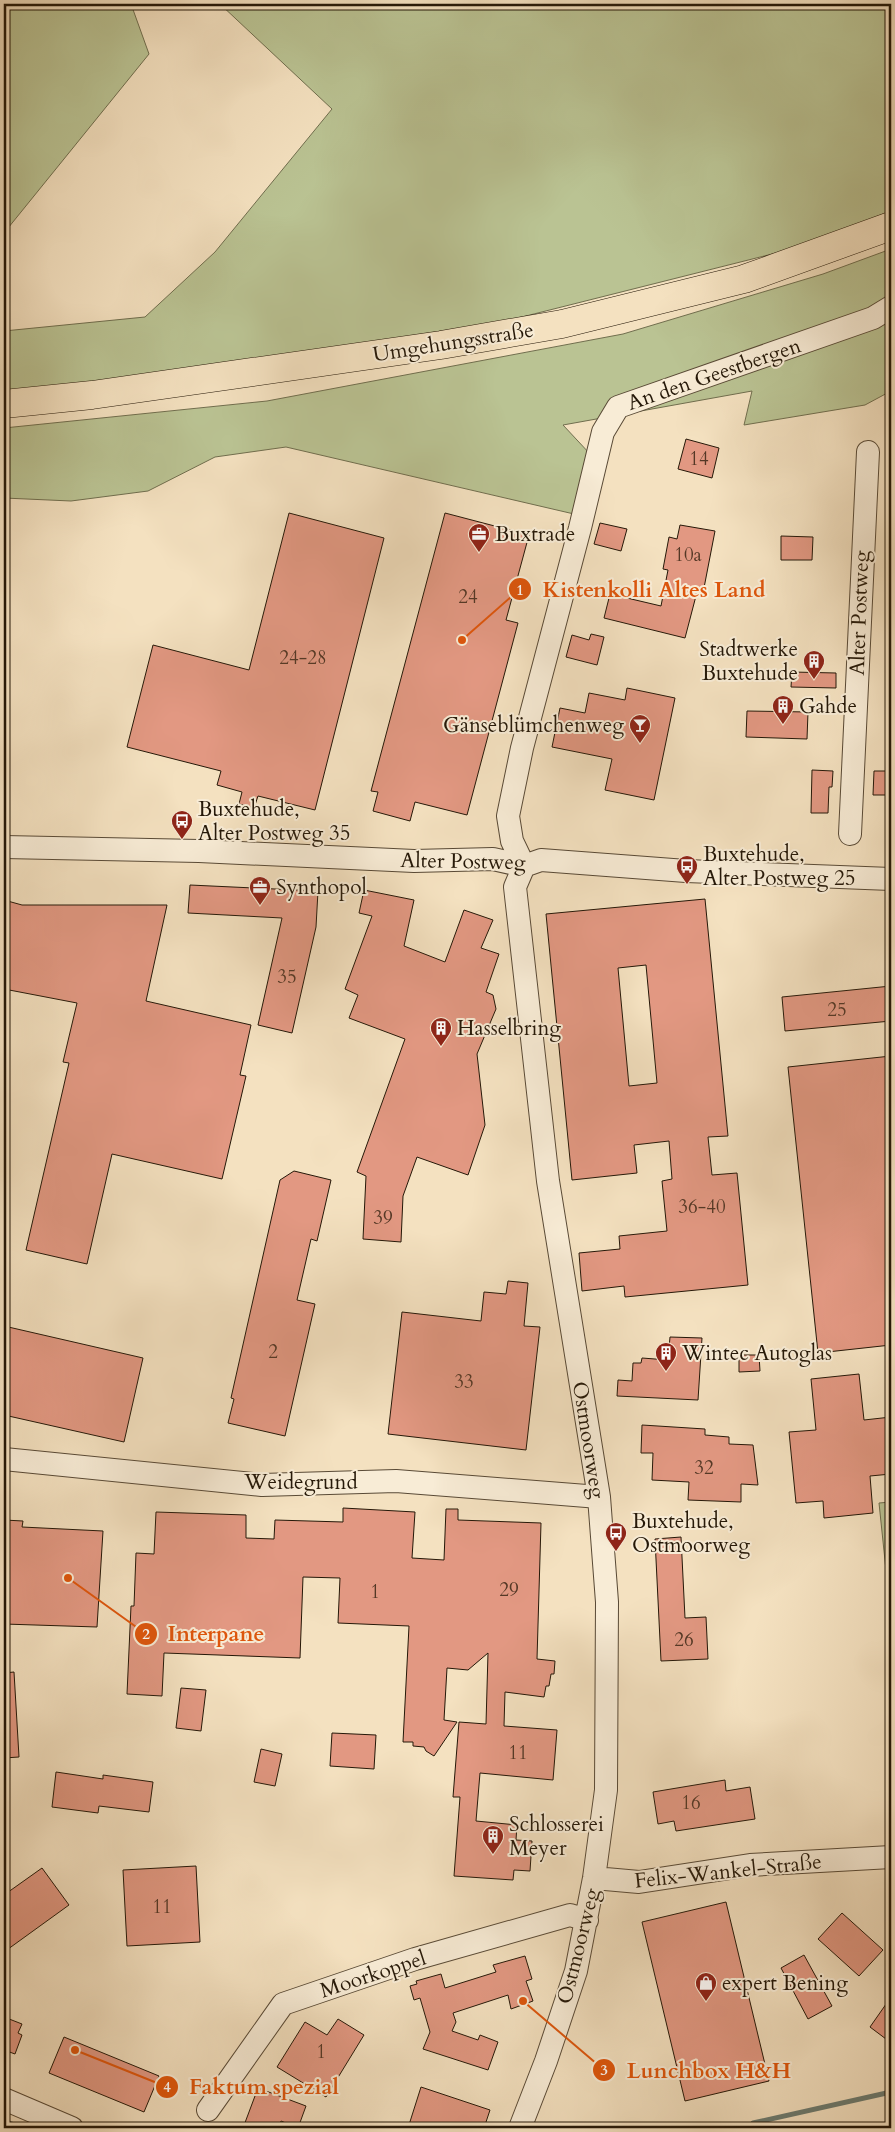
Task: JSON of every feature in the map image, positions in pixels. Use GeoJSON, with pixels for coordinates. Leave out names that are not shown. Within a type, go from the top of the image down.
{"type":"FeatureCollection","features":[{"type":"Feature","properties":{"kind":"main road","name":"Umgehungsstraße"},"geometry":{"type":"LineString","coordinates":[[4,404],[92,395],[422,348],[562,324],[744,279],[891,226]]}},
{"type":"Feature","properties":{"kind":"street","name":"An den Geestbergen"},"geometry":{"type":"LineString","coordinates":[[524,866],[512,841],[508,816],[522,748],[580,528],[602,432],[609,420],[618,407],[873,318],[891,307]]}},
{"type":"Feature","properties":{"kind":"street","name":"Alter Postweg"},"geometry":{"type":"LineString","coordinates":[[850,834],[868,452]]}},
{"type":"Feature","properties":{"kind":"street","name":"Alter Postweg"},"geometry":{"type":"LineString","coordinates":[[4,847],[199,851],[414,860],[493,859],[524,866],[541,860],[686,871],[891,878]]}},
{"type":"Feature","properties":{"kind":"street","name":"Ostmoorweg"},"geometry":{"type":"LineString","coordinates":[[520,2128],[576,1971],[594,1878],[606,1790],[607,1602],[599,1498],[548,1181],[514,887],[524,866]]}},
{"type":"Feature","properties":{"kind":"street","name":"Weidegrund"},"geometry":{"type":"LineString","coordinates":[[4,1458],[262,1485],[396,1480],[599,1498]]}},
{"type":"Feature","properties":{"kind":"street","name":"Felix-Wankel-Straße"},"geometry":{"type":"LineString","coordinates":[[594,1878],[639,1882],[750,1864],[891,1857]]}},
{"type":"Feature","properties":{"kind":"street","name":"Moorkoppel"},"geometry":{"type":"LineString","coordinates":[[208,2110],[283,2004],[415,1959],[562,1918],[570,1916],[587,1920]]}},
{"type":"Feature","properties":{"kind":"street"},"geometry":{"type":"LineString","coordinates":[[4,2099],[72,2128]]}},
{"type":"Feature","properties":{"kind":"green space"},"geometry":{"type":"Polygon","coordinates":[[[4,4],[131,4],[149,54],[4,233],[4,4]]]}},
{"type":"Feature","properties":{"kind":"green space"},"geometry":{"type":"Polygon","coordinates":[[[220,4],[891,4],[891,211],[796,248],[506,321],[4,396],[4,331],[145,317],[215,252],[332,109],[220,4]]]}},
{"type":"Feature","properties":{"kind":"green space"},"geometry":{"type":"Polygon","coordinates":[[[891,249],[891,391],[865,405],[744,425],[752,391],[563,425],[591,455],[574,514],[286,447],[215,457],[148,491],[71,501],[4,498],[4,428],[267,401],[623,334],[823,274],[891,249]]]}},
{"type":"Feature","properties":{"kind":"green space"},"geometry":{"type":"Polygon","coordinates":[[[891,1502],[891,1618],[879,1503],[891,1502]]]}},
{"type":"Feature","properties":{"kind":"building"},"geometry":{"type":"Polygon","coordinates":[[[686,439],[719,448],[712,478],[678,469],[686,439]]]}},
{"type":"Feature","properties":{"kind":"building"},"geometry":{"type":"Polygon","coordinates":[[[289,513],[384,538],[315,810],[258,796],[254,808],[239,804],[242,792],[217,785],[221,771],[127,747],[153,645],[249,670],[289,513]]]}},
{"type":"Feature","properties":{"kind":"building"},"geometry":{"type":"Polygon","coordinates":[[[445,513],[529,535],[506,620],[518,623],[467,815],[415,802],[410,821],[373,811],[378,792],[371,791],[445,513]]]}},
{"type":"Feature","properties":{"kind":"building"},"geometry":{"type":"Polygon","coordinates":[[[600,523],[627,529],[621,551],[594,544],[600,523]]]}},
{"type":"Feature","properties":{"kind":"building"},"geometry":{"type":"Polygon","coordinates":[[[680,525],[715,531],[703,593],[697,592],[685,638],[604,618],[610,594],[661,606],[668,570],[663,569],[669,537],[677,539],[680,525]]]}},
{"type":"Feature","properties":{"kind":"building"},"geometry":{"type":"Polygon","coordinates":[[[781,536],[813,537],[812,560],[781,560],[781,536]]]}},
{"type":"Feature","properties":{"kind":"building"},"geometry":{"type":"Polygon","coordinates":[[[591,634],[604,637],[597,665],[566,657],[572,635],[589,640],[591,634]]]}},
{"type":"Feature","properties":{"kind":"building","name":"Stadtwerke Buxtehude"},"geometry":{"type":"Polygon","coordinates":[[[792,672],[836,673],[836,688],[791,687],[792,672]]]}},
{"type":"Feature","properties":{"kind":"building","name":"Gänseblümchenweg"},"geometry":{"type":"Polygon","coordinates":[[[627,688],[675,698],[654,800],[605,790],[612,759],[552,747],[560,708],[585,713],[589,693],[625,700],[627,688]]]}},
{"type":"Feature","properties":{"kind":"building","name":"Gahde"},"geometry":{"type":"Polygon","coordinates":[[[747,711],[808,712],[807,739],[746,737],[747,711]]]}},
{"type":"Feature","properties":{"kind":"building"},"geometry":{"type":"Polygon","coordinates":[[[812,770],[833,771],[832,787],[829,787],[828,813],[811,813],[812,770]]]}},
{"type":"Feature","properties":{"kind":"building"},"geometry":{"type":"Polygon","coordinates":[[[874,771],[891,771],[891,795],[873,795],[874,771]]]}},
{"type":"Feature","properties":{"kind":"building"},"geometry":{"type":"Polygon","coordinates":[[[190,885],[318,891],[316,927],[292,1033],[258,1025],[282,918],[188,913],[190,885]]]}},
{"type":"Feature","properties":{"kind":"building","name":"Hasselbring"},"geometry":{"type":"Polygon","coordinates":[[[364,890],[414,900],[404,946],[445,962],[464,910],[493,920],[481,948],[499,954],[486,992],[493,995],[496,1009],[477,1054],[485,1125],[468,1175],[417,1157],[403,1196],[401,1242],[363,1239],[366,1176],[357,1172],[405,1039],[349,1018],[358,995],[345,989],[372,916],[359,913],[364,890]]]}},
{"type":"Feature","properties":{"kind":"building"},"geometry":{"type":"Polygon","coordinates":[[[705,899],[728,1136],[708,1137],[712,1175],[737,1173],[748,1285],[625,1297],[624,1286],[582,1291],[579,1253],[620,1249],[619,1236],[667,1231],[662,1181],[672,1179],[669,1141],[634,1145],[637,1173],[572,1180],[546,914],[705,899]],[[646,965],[618,968],[629,1086],[657,1083],[646,965]]]}},
{"type":"Feature","properties":{"kind":"building"},"geometry":{"type":"Polygon","coordinates":[[[4,900],[22,905],[167,905],[146,1001],[251,1025],[240,1075],[246,1076],[222,1179],[112,1154],[87,1264],[26,1250],[69,1063],[63,1062],[77,1003],[4,989],[9,964],[4,962],[4,900]]]}},
{"type":"Feature","properties":{"kind":"building"},"geometry":{"type":"Polygon","coordinates":[[[891,986],[891,1021],[785,1031],[782,997],[891,986]]]}},
{"type":"Feature","properties":{"kind":"building"},"geometry":{"type":"Polygon","coordinates":[[[891,1056],[891,1345],[818,1353],[788,1067],[891,1056]]]}},
{"type":"Feature","properties":{"kind":"building"},"geometry":{"type":"Polygon","coordinates":[[[294,1171],[331,1180],[317,1241],[311,1239],[297,1300],[315,1304],[285,1436],[228,1423],[234,1399],[231,1398],[280,1180],[294,1171]]]}},
{"type":"Feature","properties":{"kind":"building"},"geometry":{"type":"Polygon","coordinates":[[[508,1281],[528,1283],[524,1326],[540,1327],[526,1450],[388,1434],[402,1312],[481,1321],[484,1292],[506,1294],[508,1281]]]}},
{"type":"Feature","properties":{"kind":"building"},"geometry":{"type":"Polygon","coordinates":[[[4,1326],[143,1358],[124,1442],[4,1415],[4,1326]]]}},
{"type":"Feature","properties":{"kind":"building","name":"Wintec Autoglas"},"geometry":{"type":"Polygon","coordinates":[[[670,1337],[702,1338],[698,1400],[617,1396],[618,1380],[632,1381],[633,1363],[641,1363],[642,1358],[668,1360],[670,1337]]]}},
{"type":"Feature","properties":{"kind":"building"},"geometry":{"type":"Polygon","coordinates":[[[739,1355],[759,1355],[760,1371],[739,1372],[739,1355]]]}},
{"type":"Feature","properties":{"kind":"building"},"geometry":{"type":"Polygon","coordinates":[[[859,1374],[864,1420],[891,1417],[891,1474],[870,1476],[873,1513],[824,1518],[823,1501],[796,1503],[789,1432],[816,1430],[811,1379],[859,1374]]]}},
{"type":"Feature","properties":{"kind":"building"},"geometry":{"type":"Polygon","coordinates":[[[642,1425],[705,1429],[705,1435],[729,1437],[729,1444],[753,1445],[758,1485],[741,1484],[741,1502],[688,1500],[689,1482],[652,1480],[653,1453],[641,1453],[642,1425]]]}},
{"type":"Feature","properties":{"kind":"building"},"geometry":{"type":"Polygon","coordinates":[[[343,1508],[415,1512],[412,1558],[444,1560],[446,1509],[458,1509],[458,1520],[541,1523],[537,1659],[555,1661],[554,1674],[551,1674],[549,1686],[546,1686],[544,1697],[505,1692],[504,1726],[557,1730],[553,1780],[480,1773],[476,1821],[517,1825],[516,1840],[532,1841],[530,1871],[514,1870],[513,1880],[454,1876],[460,1797],[453,1797],[459,1722],[486,1724],[488,1653],[468,1670],[447,1668],[444,1720],[457,1722],[434,1756],[426,1751],[424,1747],[413,1746],[413,1742],[403,1742],[409,1626],[338,1623],[340,1578],[303,1577],[300,1658],[164,1653],[162,1696],[127,1694],[131,1606],[134,1606],[136,1553],[154,1554],[156,1512],[246,1515],[246,1538],[274,1539],[275,1520],[343,1522],[343,1508]]]}},
{"type":"Feature","properties":{"kind":"building"},"geometry":{"type":"Polygon","coordinates":[[[4,1520],[23,1521],[22,1527],[103,1531],[97,1627],[4,1624],[4,1520]]]}},
{"type":"Feature","properties":{"kind":"building"},"geometry":{"type":"Polygon","coordinates":[[[681,1537],[685,1618],[706,1617],[708,1659],[661,1661],[655,1539],[681,1537]]]}},
{"type":"Feature","properties":{"kind":"building"},"geometry":{"type":"Polygon","coordinates":[[[14,1672],[19,1757],[4,1758],[4,1673],[14,1672]]]}},
{"type":"Feature","properties":{"kind":"building"},"geometry":{"type":"Polygon","coordinates":[[[181,1688],[206,1690],[201,1731],[176,1728],[181,1688]]]}},
{"type":"Feature","properties":{"kind":"building"},"geometry":{"type":"Polygon","coordinates":[[[332,1733],[376,1735],[374,1769],[330,1766],[332,1733]]]}},
{"type":"Feature","properties":{"kind":"building"},"geometry":{"type":"Polygon","coordinates":[[[261,1749],[282,1754],[275,1786],[254,1782],[261,1749]]]}},
{"type":"Feature","properties":{"kind":"building"},"geometry":{"type":"Polygon","coordinates":[[[56,1772],[103,1779],[103,1775],[153,1782],[149,1812],[99,1806],[98,1813],[52,1807],[56,1772]]]}},
{"type":"Feature","properties":{"kind":"building"},"geometry":{"type":"Polygon","coordinates":[[[725,1780],[726,1791],[750,1787],[755,1819],[676,1831],[674,1821],[658,1824],[653,1792],[725,1780]]]}},
{"type":"Feature","properties":{"kind":"building"},"geometry":{"type":"Polygon","coordinates":[[[196,1866],[200,1942],[127,1946],[123,1870],[196,1866]]]}},
{"type":"Feature","properties":{"kind":"building"},"geometry":{"type":"Polygon","coordinates":[[[42,1868],[69,1905],[4,1952],[4,1895],[42,1868]]]}},
{"type":"Feature","properties":{"kind":"building","name":"expert Bening"},"geometry":{"type":"Polygon","coordinates":[[[726,1902],[769,2081],[685,2101],[642,1922],[726,1902]]]}},
{"type":"Feature","properties":{"kind":"building"},"geometry":{"type":"Polygon","coordinates":[[[842,1913],[883,1950],[859,1976],[818,1939],[842,1913]]]}},
{"type":"Feature","properties":{"kind":"building"},"geometry":{"type":"Polygon","coordinates":[[[804,1955],[832,2006],[808,2019],[781,1968],[804,1955]]]}},
{"type":"Feature","properties":{"kind":"building"},"geometry":{"type":"Polygon","coordinates":[[[525,1956],[532,1979],[526,1981],[533,2001],[511,2009],[508,1995],[453,2013],[456,2022],[452,2031],[478,2040],[480,2035],[498,2042],[488,2070],[423,2049],[430,2032],[420,1998],[414,2000],[410,1986],[417,1984],[416,1981],[441,1974],[445,1988],[496,1972],[493,1965],[525,1956]]]}},
{"type":"Feature","properties":{"kind":"building"},"geometry":{"type":"Polygon","coordinates":[[[891,1997],[891,2032],[886,2039],[870,2027],[891,1997]]]}},
{"type":"Feature","properties":{"kind":"building"},"geometry":{"type":"Polygon","coordinates":[[[4,2017],[22,2024],[18,2033],[22,2035],[15,2054],[4,2050],[4,2017]]]}},
{"type":"Feature","properties":{"kind":"building"},"geometry":{"type":"Polygon","coordinates":[[[338,2019],[364,2035],[326,2097],[277,2067],[305,2022],[327,2035],[338,2019]]]}},
{"type":"Feature","properties":{"kind":"building"},"geometry":{"type":"Polygon","coordinates":[[[64,2037],[159,2076],[144,2112],[49,2073],[64,2037]]]}},
{"type":"Feature","properties":{"kind":"building"},"geometry":{"type":"Polygon","coordinates":[[[421,2087],[490,2110],[484,2128],[408,2128],[421,2087]]]}},
{"type":"Feature","properties":{"kind":"building"},"geometry":{"type":"Polygon","coordinates":[[[258,2088],[306,2106],[298,2128],[281,2121],[278,2128],[243,2128],[258,2088]]]}},
{"type":"Feature","properties":{"kind":"waterway"},"geometry":{"type":"LineString","coordinates":[[753,2123],[891,2092]]}},
{"type":"Feature","properties":{"kind":"waterway"},"geometry":{"type":"LineString","coordinates":[[4,2121],[22,2128]]}},
{"type":"Feature","properties":{"kind":"place","name":"Buxtrade"},"geometry":{"type":"Point","coordinates":[479,553]}},
{"type":"Feature","properties":{"kind":"place","name":"Kistenkolli Altes Land"},"geometry":{"type":"Point","coordinates":[462,640]}},
{"type":"Feature","properties":{"kind":"place","name":"Stadtwerke Buxtehude"},"geometry":{"type":"Point","coordinates":[814,680]}},
{"type":"Feature","properties":{"kind":"place","name":"Gahde"},"geometry":{"type":"Point","coordinates":[783,725]}},
{"type":"Feature","properties":{"kind":"place","name":"Gänseblümchenweg"},"geometry":{"type":"Point","coordinates":[640,744]}},
{"type":"Feature","properties":{"kind":"place","name":"Buxtehude, Alter Postweg 35"},"geometry":{"type":"Point","coordinates":[182,840]}},
{"type":"Feature","properties":{"kind":"place","name":"Buxtehude, Alter Postweg 25"},"geometry":{"type":"Point","coordinates":[687,885]}},
{"type":"Feature","properties":{"kind":"place","name":"Synthopol"},"geometry":{"type":"Point","coordinates":[260,906]}},
{"type":"Feature","properties":{"kind":"place","name":"Hasselbring"},"geometry":{"type":"Point","coordinates":[441,1047]}},
{"type":"Feature","properties":{"kind":"place","name":"Wintec Autoglas"},"geometry":{"type":"Point","coordinates":[666,1372]}},
{"type":"Feature","properties":{"kind":"place","name":"Buxtehude, Ostmoorweg"},"geometry":{"type":"Point","coordinates":[616,1552]}},
{"type":"Feature","properties":{"kind":"place","name":"Interpane"},"geometry":{"type":"Point","coordinates":[68,1578]}},
{"type":"Feature","properties":{"kind":"place","name":"Schlosserei Meyer"},"geometry":{"type":"Point","coordinates":[493,1855]}},
{"type":"Feature","properties":{"kind":"place","name":"Lunchbox H&H"},"geometry":{"type":"Point","coordinates":[523,2001]}},
{"type":"Feature","properties":{"kind":"place","name":"expert Bening"},"geometry":{"type":"Point","coordinates":[706,2002]}},
{"type":"Feature","properties":{"kind":"place","name":"Faktum spezial"},"geometry":{"type":"Point","coordinates":[75,2050]}}]}
